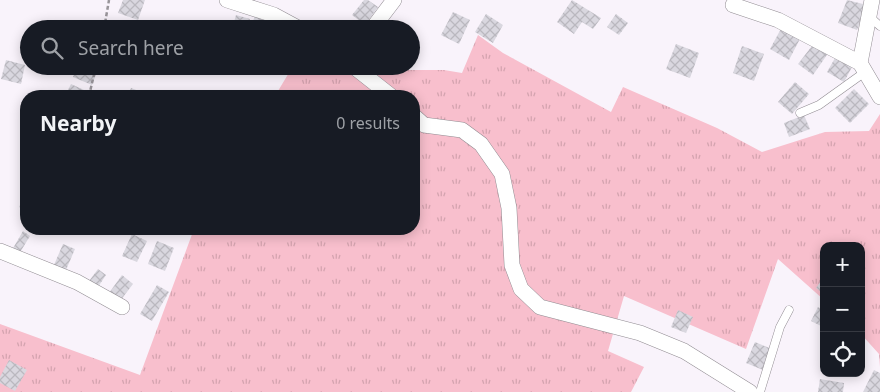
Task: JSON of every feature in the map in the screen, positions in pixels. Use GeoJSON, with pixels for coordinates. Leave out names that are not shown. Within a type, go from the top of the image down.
{"type":"FeatureCollection","features":[{"type":"Feature","properties":{"kind":"street"},"geometry":{"type":"LineString","coordinates":[[227,0],[274,15],[283,20]]}},
{"type":"Feature","properties":{"kind":"street"},"geometry":{"type":"LineString","coordinates":[[379,20],[394,0]]}},
{"type":"Feature","properties":{"kind":"street"},"geometry":{"type":"LineString","coordinates":[[862,68],[874,23],[872,0]]}},
{"type":"Feature","properties":{"kind":"street"},"geometry":{"type":"LineString","coordinates":[[732,5],[778,20],[862,68],[880,97]]}},
{"type":"Feature","properties":{"kind":"street"},"geometry":{"type":"LineString","coordinates":[[364,75],[383,90]]}},
{"type":"Feature","properties":{"kind":"street"},"geometry":{"type":"LineString","coordinates":[[420,121],[424,125],[462,130],[481,144],[502,174],[509,208],[512,266],[521,290],[540,307],[640,333],[684,351],[750,392]]}},
{"type":"Feature","properties":{"kind":"street"},"geometry":{"type":"LineString","coordinates":[[0,252],[77,282],[122,307]]}},
{"type":"Feature","properties":{"kind":"lane"},"geometry":{"type":"LineString","coordinates":[[800,113],[819,105],[862,68]]}},
{"type":"Feature","properties":{"kind":"lane"},"geometry":{"type":"LineString","coordinates":[[760,392],[780,327],[789,310]]}},
{"type":"Feature","properties":{"kind":"path"},"geometry":{"type":"LineString","coordinates":[[106,20],[109,0]]}},
{"type":"Feature","properties":{"kind":"path"},"geometry":{"type":"LineString","coordinates":[[90,90],[94,75]]}},
{"type":"Feature","properties":{"kind":"green space"},"geometry":{"type":"Polygon","coordinates":[[[478,35],[503,53],[611,112],[623,87],[717,128],[762,152],[825,132],[869,131],[880,114],[880,367],[879,354],[865,338],[865,242],[820,242],[820,296],[778,259],[746,349],[624,296],[608,351],[644,367],[631,392],[0,392],[0,324],[140,375],[192,235],[420,235],[420,90],[279,90],[288,75],[420,75],[420,70],[444,70],[462,73],[478,35]]]}},
{"type":"Feature","properties":{"kind":"building"},"geometry":{"type":"Polygon","coordinates":[[[123,0],[145,0],[138,20],[118,13],[123,0]]]}},
{"type":"Feature","properties":{"kind":"building"},"geometry":{"type":"Polygon","coordinates":[[[364,0],[368,0],[378,7],[369,20],[358,20],[352,15],[364,0]]]}},
{"type":"Feature","properties":{"kind":"building"},"geometry":{"type":"Polygon","coordinates":[[[572,0],[601,18],[593,29],[582,22],[574,34],[557,22],[572,0]]]}},
{"type":"Feature","properties":{"kind":"building"},"geometry":{"type":"Polygon","coordinates":[[[847,0],[867,5],[857,30],[838,23],[847,0]]]}},
{"type":"Feature","properties":{"kind":"building"},"geometry":{"type":"Polygon","coordinates":[[[453,12],[470,20],[459,44],[441,35],[453,12]]]}},
{"type":"Feature","properties":{"kind":"building"},"geometry":{"type":"Polygon","coordinates":[[[256,13],[275,20],[253,20],[256,13]]]}},
{"type":"Feature","properties":{"kind":"building"},"geometry":{"type":"Polygon","coordinates":[[[486,14],[503,25],[493,43],[475,32],[486,14]]]}},
{"type":"Feature","properties":{"kind":"building"},"geometry":{"type":"Polygon","coordinates":[[[616,14],[628,23],[619,35],[607,27],[616,14]]]}},
{"type":"Feature","properties":{"kind":"building"},"geometry":{"type":"Polygon","coordinates":[[[236,15],[250,19],[250,20],[235,20],[236,15]]]}},
{"type":"Feature","properties":{"kind":"building"},"geometry":{"type":"Polygon","coordinates":[[[783,25],[802,35],[789,60],[770,49],[783,25]]]}},
{"type":"Feature","properties":{"kind":"building"},"geometry":{"type":"Polygon","coordinates":[[[815,42],[829,52],[813,75],[798,64],[815,42]]]}},
{"type":"Feature","properties":{"kind":"building"},"geometry":{"type":"Polygon","coordinates":[[[676,44],[699,53],[690,78],[666,69],[676,44]]]}},
{"type":"Feature","properties":{"kind":"building"},"geometry":{"type":"Polygon","coordinates":[[[742,46],[764,54],[754,81],[733,73],[742,46]]]}},
{"type":"Feature","properties":{"kind":"building"},"geometry":{"type":"Polygon","coordinates":[[[835,58],[852,67],[844,82],[827,72],[835,58]]]}},
{"type":"Feature","properties":{"kind":"building"},"geometry":{"type":"Polygon","coordinates":[[[6,60],[20,64],[20,75],[23,75],[21,84],[1,79],[6,60]]]}},
{"type":"Feature","properties":{"kind":"building"},"geometry":{"type":"Polygon","coordinates":[[[74,75],[96,75],[92,85],[73,77],[74,75]]]}},
{"type":"Feature","properties":{"kind":"building"},"geometry":{"type":"Polygon","coordinates":[[[795,82],[809,94],[792,114],[778,102],[795,82]]]}},
{"type":"Feature","properties":{"kind":"building"},"geometry":{"type":"Polygon","coordinates":[[[71,84],[84,90],[68,90],[71,84]]]}},
{"type":"Feature","properties":{"kind":"building"},"geometry":{"type":"Polygon","coordinates":[[[854,89],[869,104],[850,123],[835,108],[854,89]]]}},
{"type":"Feature","properties":{"kind":"building"},"geometry":{"type":"Polygon","coordinates":[[[804,115],[810,129],[789,137],[784,123],[804,115]]]}},
{"type":"Feature","properties":{"kind":"building"},"geometry":{"type":"Polygon","coordinates":[[[21,235],[30,236],[19,254],[12,250],[21,235]]]}},
{"type":"Feature","properties":{"kind":"building"},"geometry":{"type":"Polygon","coordinates":[[[132,235],[147,241],[137,262],[122,256],[132,235]]]}},
{"type":"Feature","properties":{"kind":"building"},"geometry":{"type":"Polygon","coordinates":[[[157,241],[174,248],[165,271],[148,264],[157,241]]]}},
{"type":"Feature","properties":{"kind":"building"},"geometry":{"type":"Polygon","coordinates":[[[63,244],[75,249],[66,270],[54,265],[63,244]]]}},
{"type":"Feature","properties":{"kind":"building"},"geometry":{"type":"Polygon","coordinates":[[[98,269],[106,275],[98,287],[89,281],[98,269]]]}},
{"type":"Feature","properties":{"kind":"building"},"geometry":{"type":"Polygon","coordinates":[[[122,275],[133,284],[120,301],[109,293],[122,275]]]}},
{"type":"Feature","properties":{"kind":"building"},"geometry":{"type":"Polygon","coordinates":[[[820,282],[820,291],[816,288],[820,282]]]}},
{"type":"Feature","properties":{"kind":"building"},"geometry":{"type":"Polygon","coordinates":[[[157,285],[169,292],[152,321],[140,314],[157,285]]]}},
{"type":"Feature","properties":{"kind":"building"},"geometry":{"type":"Polygon","coordinates":[[[818,307],[820,308],[820,326],[811,321],[818,307]]]}},
{"type":"Feature","properties":{"kind":"building"},"geometry":{"type":"Polygon","coordinates":[[[678,310],[693,317],[686,333],[671,327],[678,310]]]}},
{"type":"Feature","properties":{"kind":"building"},"geometry":{"type":"Polygon","coordinates":[[[755,342],[772,349],[763,370],[746,363],[755,342]]]}},
{"type":"Feature","properties":{"kind":"building"},"geometry":{"type":"Polygon","coordinates":[[[9,360],[27,370],[15,391],[0,383],[0,377],[9,360]]]}},
{"type":"Feature","properties":{"kind":"building"},"geometry":{"type":"Polygon","coordinates":[[[874,370],[880,373],[880,392],[863,392],[874,370]]]}},
{"type":"Feature","properties":{"kind":"building"},"geometry":{"type":"Polygon","coordinates":[[[820,379],[844,383],[843,392],[818,392],[820,379]]]}}]}
